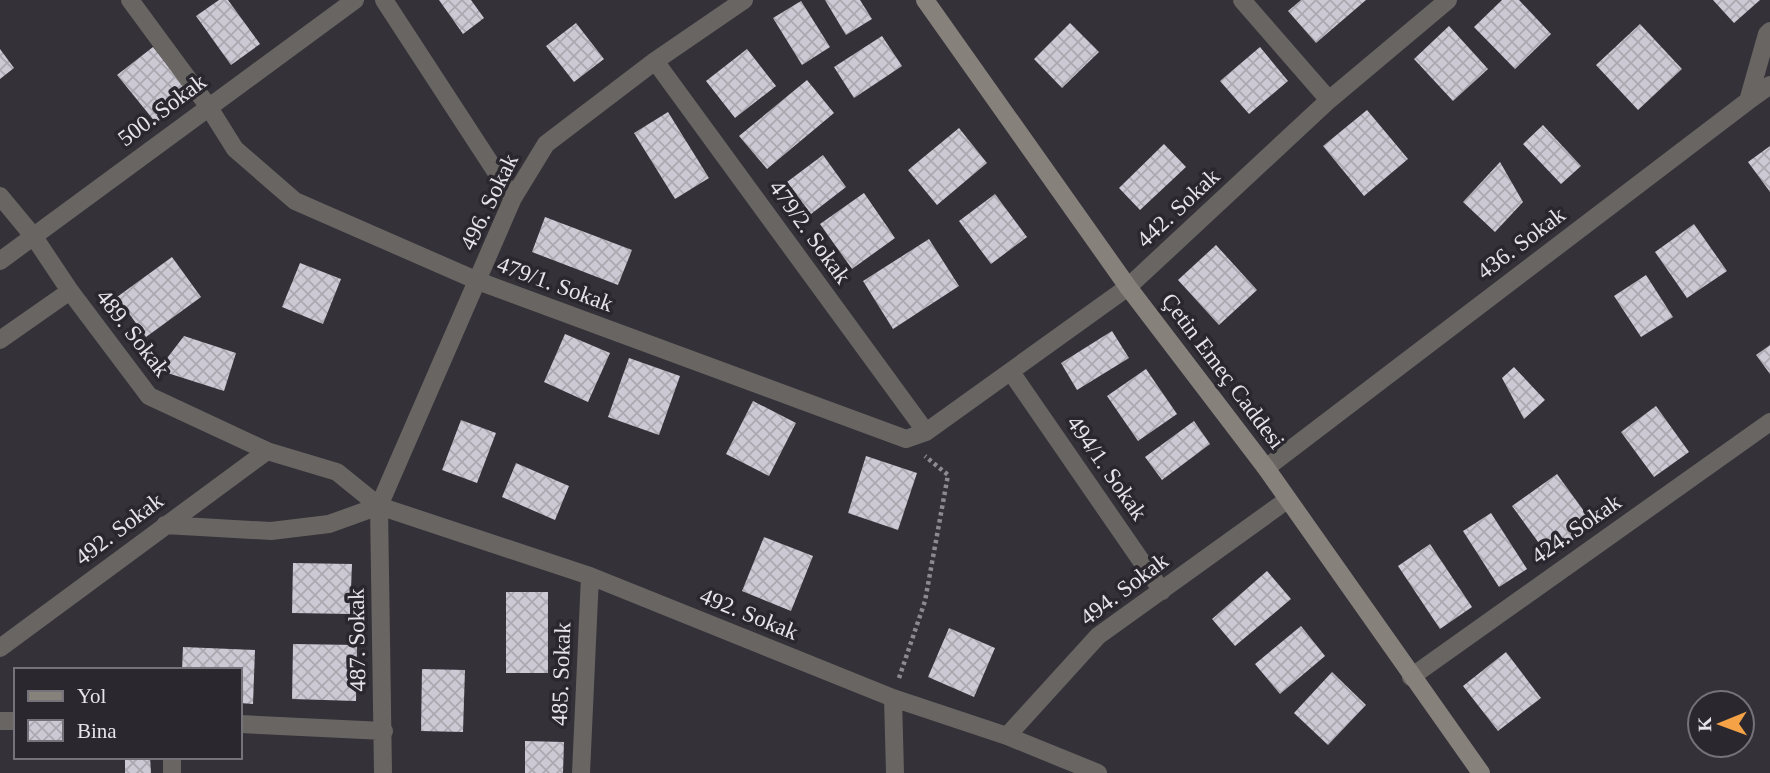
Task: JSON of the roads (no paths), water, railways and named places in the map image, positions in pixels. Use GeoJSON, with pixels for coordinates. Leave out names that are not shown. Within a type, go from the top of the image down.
{"type":"FeatureCollection","features":[{"type":"Feature","properties":{"kind":"street","name":"479/1. Sokak"},"geometry":{"type":"LineString","coordinates":[[130,0],[208,106],[235,149],[295,201],[478,281],[906,439],[926,432]]}},
{"type":"Feature","properties":{"kind":"street","name":"500. Sokak"},"geometry":{"type":"LineString","coordinates":[[0,261],[355,0]]}},
{"type":"Feature","properties":{"kind":"street"},"geometry":{"type":"LineString","coordinates":[[384,0],[513,198]]}},
{"type":"Feature","properties":{"kind":"street","name":"496. Sokak"},"geometry":{"type":"LineString","coordinates":[[379,506],[513,198],[546,144],[656,61],[744,0]]}},
{"type":"Feature","properties":{"kind":"street","name":"Çetin Emeç Caddesi"},"geometry":{"type":"LineString","coordinates":[[925,0],[1128,287],[1266,468],[1481,773]]}},
{"type":"Feature","properties":{"kind":"street"},"geometry":{"type":"LineString","coordinates":[[1242,0],[1329,100]]}},
{"type":"Feature","properties":{"kind":"street","name":"442. Sokak"},"geometry":{"type":"LineString","coordinates":[[926,432],[1128,287],[1329,100],[1448,0]]}},
{"type":"Feature","properties":{"kind":"street"},"geometry":{"type":"LineString","coordinates":[[1748,101],[1770,31]]}},
{"type":"Feature","properties":{"kind":"street","name":"479/2. Sokak"},"geometry":{"type":"LineString","coordinates":[[656,61],[926,432]]}},
{"type":"Feature","properties":{"kind":"street","name":"436. Sokak"},"geometry":{"type":"LineString","coordinates":[[1266,468],[1770,85]]}},
{"type":"Feature","properties":{"kind":"street","name":"489. Sokak"},"geometry":{"type":"LineString","coordinates":[[0,196],[34,237],[70,291],[149,396],[267,451],[337,472],[379,506]]}},
{"type":"Feature","properties":{"kind":"street"},"geometry":{"type":"LineString","coordinates":[[0,340],[70,291]]}},
{"type":"Feature","properties":{"kind":"street","name":"494/1. Sokak"},"geometry":{"type":"LineString","coordinates":[[1011,372],[1162,591]]}},
{"type":"Feature","properties":{"kind":"street","name":"424. Sokak"},"geometry":{"type":"LineString","coordinates":[[1411,677],[1770,422]]}},
{"type":"Feature","properties":{"kind":"street","name":"492. Sokak"},"geometry":{"type":"LineString","coordinates":[[0,648],[267,451]]}},
{"type":"Feature","properties":{"kind":"street","name":"494. Sokak"},"geometry":{"type":"LineString","coordinates":[[1007,736],[1098,636],[1287,500]]}},
{"type":"Feature","properties":{"kind":"street"},"geometry":{"type":"LineString","coordinates":[[165,525],[271,531],[329,524],[379,506]]}},
{"type":"Feature","properties":{"kind":"street","name":"492. Sokak"},"geometry":{"type":"LineString","coordinates":[[379,506],[590,576],[893,698],[1007,736],[1098,773]]}},
{"type":"Feature","properties":{"kind":"street","name":"487. Sokak"},"geometry":{"type":"LineString","coordinates":[[379,506],[383,773]]}},
{"type":"Feature","properties":{"kind":"street","name":"485. Sokak"},"geometry":{"type":"LineString","coordinates":[[582,773],[590,576]]}},
{"type":"Feature","properties":{"kind":"street"},"geometry":{"type":"LineString","coordinates":[[893,698],[894,773]]}},
{"type":"Feature","properties":{"kind":"street"},"geometry":{"type":"LineString","coordinates":[[242,724],[383,731]]}}]}
